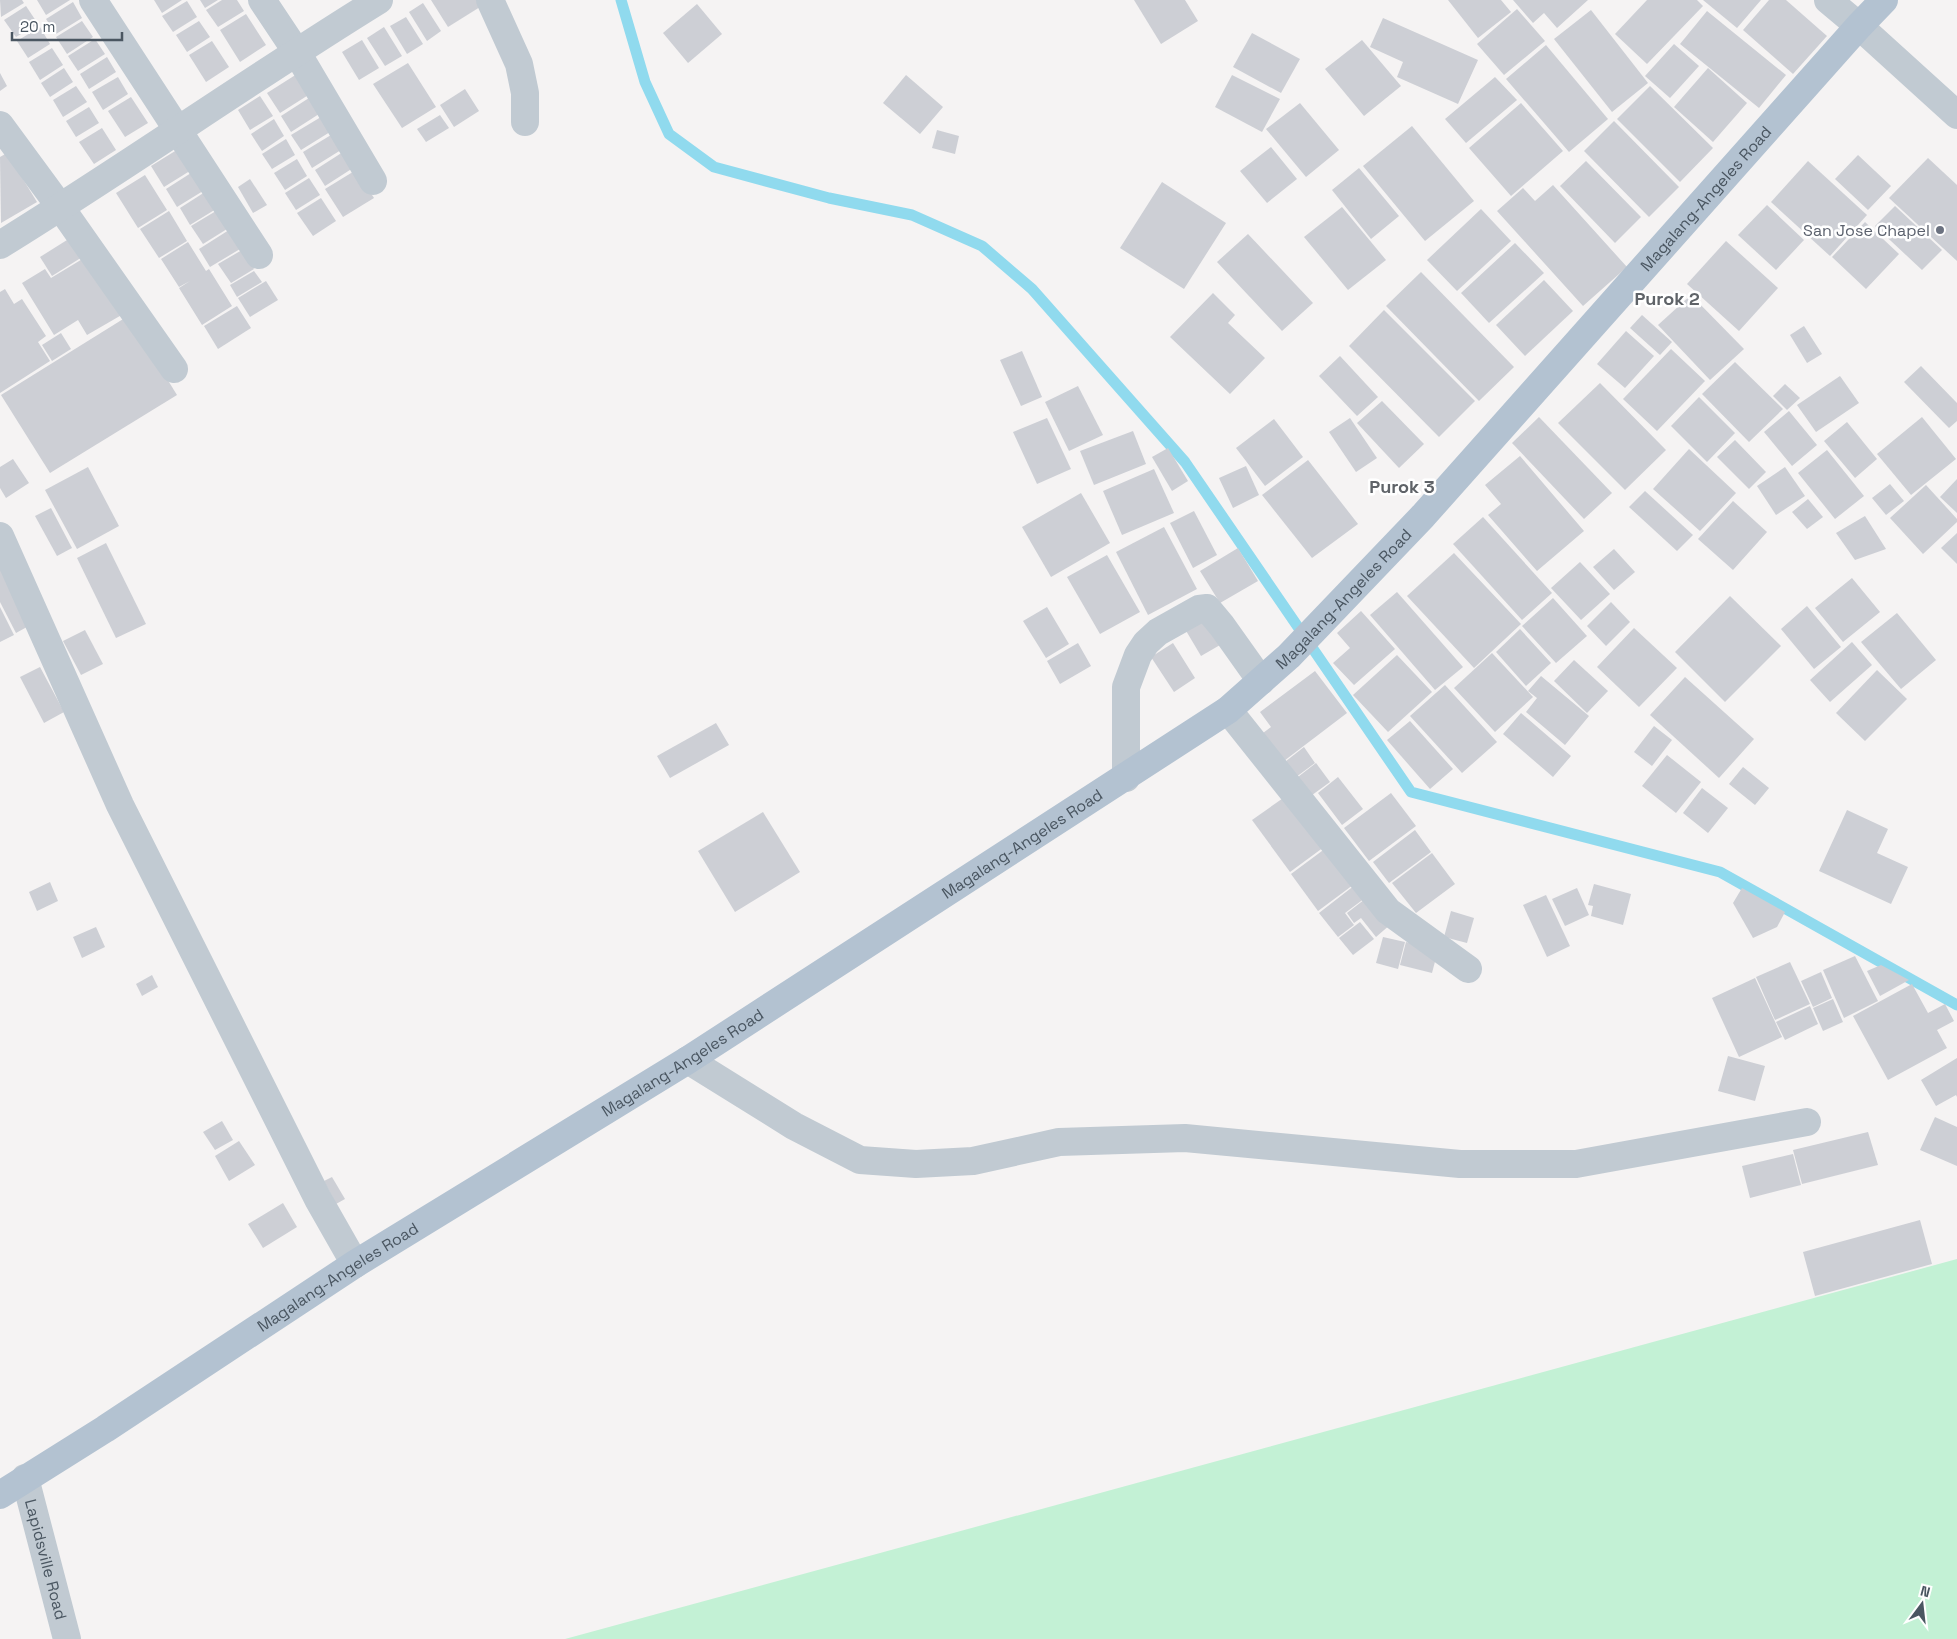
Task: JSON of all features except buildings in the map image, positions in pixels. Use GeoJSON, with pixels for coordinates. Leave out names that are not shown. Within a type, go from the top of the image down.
{"type":"FeatureCollection","features":[{"type":"Feature","properties":{"kind":"main road","name":"Magalang-Angeles Road"},"geometry":{"type":"LineString","coordinates":[[0,1495],[355,1264],[688,1060],[1126,778],[1228,710],[1289,656],[1424,516],[1884,0]]}},
{"type":"Feature","properties":{"kind":"street"},"geometry":{"type":"LineString","coordinates":[[93,0],[259,255]]}},
{"type":"Feature","properties":{"kind":"street"},"geometry":{"type":"LineString","coordinates":[[262,0],[296,51],[372,181]]}},
{"type":"Feature","properties":{"kind":"street"},"geometry":{"type":"LineString","coordinates":[[0,245],[61,208],[296,51],[379,0]]}},
{"type":"Feature","properties":{"kind":"street"},"geometry":{"type":"LineString","coordinates":[[490,0],[519,64],[525,93],[525,122]]}},
{"type":"Feature","properties":{"kind":"street"},"geometry":{"type":"LineString","coordinates":[[1828,0],[1957,115]]}},
{"type":"Feature","properties":{"kind":"street"},"geometry":{"type":"LineString","coordinates":[[0,125],[174,369]]}},
{"type":"Feature","properties":{"kind":"street"},"geometry":{"type":"LineString","coordinates":[[0,536],[120,805],[318,1199],[355,1264]]}},
{"type":"Feature","properties":{"kind":"street"},"geometry":{"type":"LineString","coordinates":[[1126,778],[1126,687],[1138,655],[1146,643],[1158,632],[1199,609],[1207,608],[1261,681]]}},
{"type":"Feature","properties":{"kind":"street"},"geometry":{"type":"LineString","coordinates":[[1228,710],[1388,911],[1468,970]]}},
{"type":"Feature","properties":{"kind":"street"},"geometry":{"type":"LineString","coordinates":[[688,1060],[794,1126],[860,1160],[916,1164],[973,1161],[1059,1142],[1185,1138],[1460,1164],[1576,1164],[1808,1122]]}},
{"type":"Feature","properties":{"kind":"street","name":"Lapidsville Road"},"geometry":{"type":"LineString","coordinates":[[25,1478],[67,1639]]}},
{"type":"Feature","properties":{"kind":"green space"},"geometry":{"type":"Polygon","coordinates":[[[1957,1259],[1957,1639],[565,1639],[1957,1259]]]}},
{"type":"Feature","properties":{"kind":"waterway"},"geometry":{"type":"LineString","coordinates":[[621,0],[645,82],[669,134],[714,167],[829,198],[912,215],[982,246],[1032,289],[1185,462],[1411,792],[1720,872],[1957,1005]]}},
{"type":"Feature","properties":{"kind":"place","name":"San Jose Chapel"},"geometry":{"type":"Point","coordinates":[1940,230]}},
{"type":"Feature","properties":{"kind":"district","name":"Purok 2"},"geometry":{"type":"Point","coordinates":[1667,298]}},
{"type":"Feature","properties":{"kind":"district","name":"Purok 3"},"geometry":{"type":"Point","coordinates":[1402,486]}}]}
